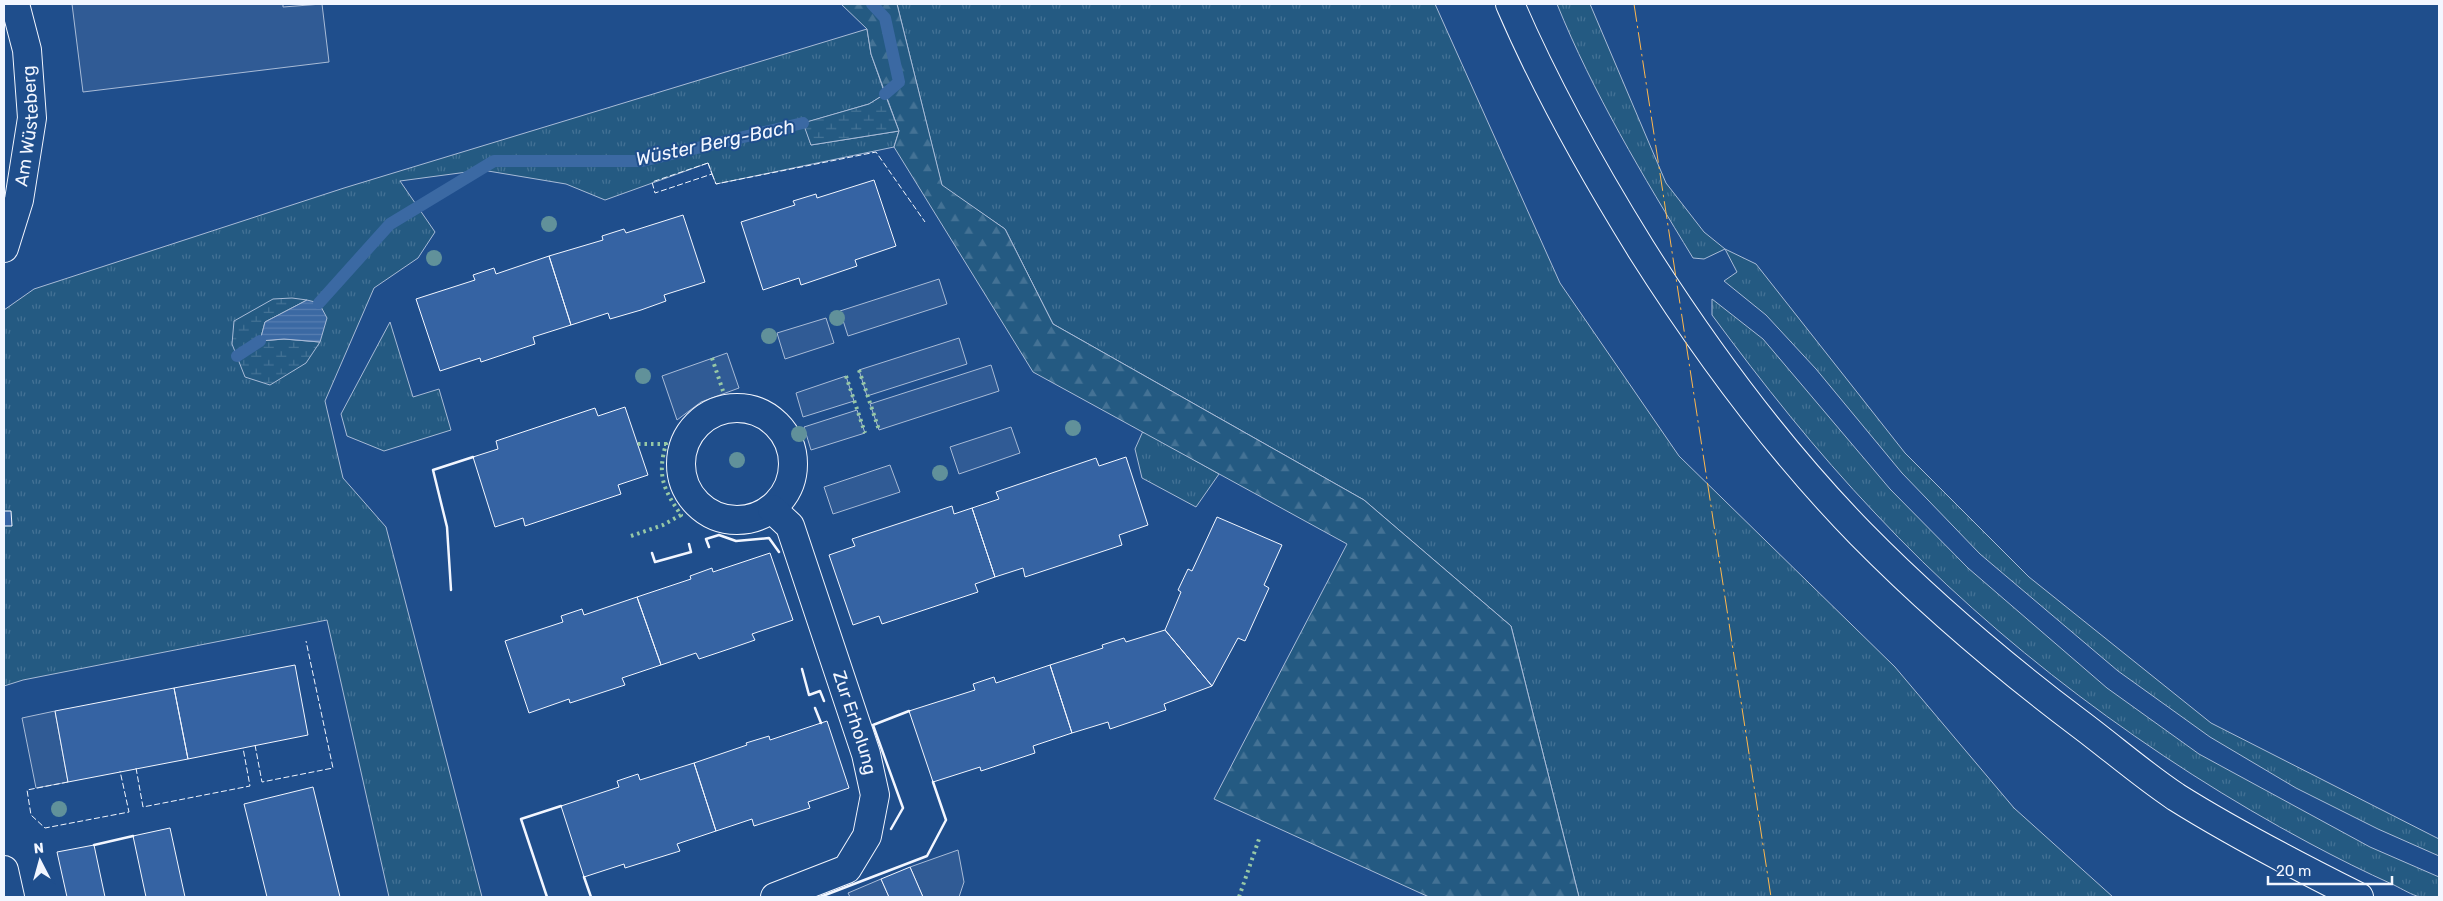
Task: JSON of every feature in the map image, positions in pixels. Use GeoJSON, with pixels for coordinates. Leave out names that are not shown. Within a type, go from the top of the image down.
{"type":"FeatureCollection","features":[{"type":"Feature","properties":{"kind":"main road","name":"Am Wüsteberg"},"geometry":{"type":"LineString","coordinates":[[4,248],[19,200],[32,118],[27,50],[15,4]]}},
{"type":"Feature","properties":{"kind":"main road"},"geometry":{"type":"LineString","coordinates":[[1510,4],[1535,62],[1596,177],[1673,300],[1758,416],[1860,533],[1938,608],[2015,675],[2174,795],[2262,848],[2359,897]]}},
{"type":"Feature","properties":{"kind":"main road"},"geometry":{"type":"LineString","coordinates":[[733,408],[758,412],[775,422],[787,438],[793,457],[792,477],[785,495],[772,509],[752,520],[728,520],[707,513],[690,498],[681,477],[681,454],[689,434],[708,415],[733,408]]}},
{"type":"Feature","properties":{"kind":"main road","name":"Zur Erholung"},"geometry":{"type":"LineString","coordinates":[[772,509],[790,526],[866,754],[875,795],[867,836],[847,869],[775,897]]}},
{"type":"Feature","properties":{"kind":"main road"},"geometry":{"type":"LineString","coordinates":[[4,870],[10,897]]}},
{"type":"Feature","properties":{"kind":"green space"},"geometry":{"type":"Polygon","coordinates":[[[841,4],[897,4],[942,185],[1005,229],[1053,324],[1364,500],[1511,626],[1579,897],[1429,897],[1214,799],[1347,544],[1033,372],[894,147],[899,131],[871,54],[867,29],[841,4]]]}},
{"type":"Feature","properties":{"kind":"green space"},"geometry":{"type":"Polygon","coordinates":[[[897,4],[1435,4],[1560,283],[1679,456],[1895,667],[2014,808],[2113,897],[1579,897],[1511,626],[1364,500],[1053,324],[1005,229],[942,186],[897,4]]]}},
{"type":"Feature","properties":{"kind":"green space"},"geometry":{"type":"Polygon","coordinates":[[[1557,4],[1590,4],[1666,183],[1704,232],[1725,249],[1704,259],[1693,258],[1637,165],[1603,102],[1586,70],[1557,4]]]}},
{"type":"Feature","properties":{"kind":"green space"},"geometry":{"type":"Polygon","coordinates":[[[867,29],[871,54],[885,94],[869,104],[804,123],[811,145],[899,131],[894,147],[716,184],[708,163],[605,200],[566,184],[482,170],[400,181],[435,232],[418,258],[374,288],[325,401],[343,478],[386,527],[482,897],[389,897],[327,620],[23,680],[4,686],[4,310],[34,289],[344,188],[867,29]]]}},
{"type":"Feature","properties":{"kind":"green space"},"geometry":{"type":"Polygon","coordinates":[[[885,94],[899,131],[811,145],[803,123],[869,104],[885,94]]]}},
{"type":"Feature","properties":{"kind":"green space"},"geometry":{"type":"Polygon","coordinates":[[[1725,249],[1756,264],[1905,453],[2029,577],[2211,723],[2439,839],[2439,856],[2378,829],[2296,788],[2210,737],[2118,671],[1980,554],[1902,473],[1816,369],[1766,315],[1724,281],[1737,272],[1725,249]]]}},
{"type":"Feature","properties":{"kind":"green space"},"geometry":{"type":"Polygon","coordinates":[[[292,298],[307,300],[265,322],[260,341],[284,339],[320,342],[306,363],[270,385],[245,377],[232,344],[234,321],[273,299],[292,298]]]}},
{"type":"Feature","properties":{"kind":"green space"},"geometry":{"type":"Polygon","coordinates":[[[1712,299],[1763,339],[1890,489],[1968,568],[2107,688],[2199,754],[2370,847],[2439,877],[2439,897],[2420,897],[2410,893],[2330,854],[2250,810],[2135,736],[2079,696],[2025,653],[1972,608],[1922,561],[1832,466],[1770,392],[1712,315],[1712,299]]]}},
{"type":"Feature","properties":{"kind":"green space"},"geometry":{"type":"Polygon","coordinates":[[[390,322],[413,397],[439,389],[451,430],[384,451],[347,436],[341,414],[390,322]]]}},
{"type":"Feature","properties":{"kind":"green space"},"geometry":{"type":"Polygon","coordinates":[[[1143,431],[1219,474],[1196,507],[1142,478],[1135,449],[1143,431]]]}},
{"type":"Feature","properties":{"kind":"shaded area"},"geometry":{"type":"Polygon","coordinates":[[[72,4],[283,4],[283,7],[322,4],[329,62],[83,92],[72,4]]]}},
{"type":"Feature","properties":{"kind":"shaded area"},"geometry":{"type":"Polygon","coordinates":[[[939,279],[947,304],[848,336],[840,311],[939,279]]]}},
{"type":"Feature","properties":{"kind":"shaded area"},"geometry":{"type":"Polygon","coordinates":[[[307,300],[319,303],[327,318],[320,342],[284,339],[260,341],[265,322],[307,300]]]}},
{"type":"Feature","properties":{"kind":"shaded area"},"geometry":{"type":"Polygon","coordinates":[[[826,318],[834,343],[785,359],[777,333],[826,318]]]}},
{"type":"Feature","properties":{"kind":"shaded area"},"geometry":{"type":"Polygon","coordinates":[[[959,338],[967,364],[867,396],[859,370],[959,338]]]}},
{"type":"Feature","properties":{"kind":"shaded area"},"geometry":{"type":"Polygon","coordinates":[[[727,353],[739,388],[701,402],[677,420],[662,376],[727,353]]]}},
{"type":"Feature","properties":{"kind":"shaded area"},"geometry":{"type":"Polygon","coordinates":[[[991,365],[999,391],[879,430],[870,404],[991,365]]]}},
{"type":"Feature","properties":{"kind":"shaded area"},"geometry":{"type":"Polygon","coordinates":[[[846,376],[854,401],[803,417],[796,393],[846,376]]]}},
{"type":"Feature","properties":{"kind":"shaded area"},"geometry":{"type":"Polygon","coordinates":[[[857,410],[865,433],[811,450],[804,427],[857,410]]]}},
{"type":"Feature","properties":{"kind":"shaded area"},"geometry":{"type":"Polygon","coordinates":[[[1011,427],[1020,453],[959,474],[950,447],[1011,427]]]}},
{"type":"Feature","properties":{"kind":"shaded area"},"geometry":{"type":"Polygon","coordinates":[[[890,465],[900,492],[833,514],[824,487],[890,465]]]}},
{"type":"Feature","properties":{"kind":"shaded area"},"geometry":{"type":"Polygon","coordinates":[[[55,711],[68,782],[36,788],[22,718],[55,711]]]}},
{"type":"Feature","properties":{"kind":"shaded area"},"geometry":{"type":"Polygon","coordinates":[[[958,850],[964,882],[959,897],[923,897],[910,867],[958,850]]]}},
{"type":"Feature","properties":{"kind":"shaded area"},"geometry":{"type":"Polygon","coordinates":[[[881,879],[889,897],[850,897],[848,893],[881,879]]]}},
{"type":"Feature","properties":{"kind":"building"},"geometry":{"type":"Polygon","coordinates":[[[874,180],[896,246],[855,260],[857,266],[801,285],[799,278],[763,290],[741,222],[795,205],[793,201],[816,194],[817,198],[874,180]]]}},
{"type":"Feature","properties":{"kind":"building"},"geometry":{"type":"Polygon","coordinates":[[[683,215],[705,282],[664,295],[666,301],[641,310],[610,319],[608,313],[571,325],[549,256],[603,240],[602,236],[624,229],[626,233],[683,215]]]}},
{"type":"Feature","properties":{"kind":"building"},"geometry":{"type":"Polygon","coordinates":[[[549,256],[571,325],[533,337],[535,344],[481,362],[480,358],[440,371],[416,299],[475,280],[473,275],[494,268],[496,274],[549,256]]]}},
{"type":"Feature","properties":{"kind":"building"},"geometry":{"type":"Polygon","coordinates":[[[625,407],[648,475],[618,485],[621,494],[525,526],[523,518],[495,527],[473,457],[498,449],[496,441],[595,408],[598,416],[625,407]]]}},
{"type":"Feature","properties":{"kind":"building"},"geometry":{"type":"Polygon","coordinates":[[[1126,457],[1148,525],[1119,535],[1122,545],[1025,577],[1023,568],[995,577],[972,508],[999,499],[996,492],[1096,458],[1099,466],[1126,457]]]}},
{"type":"Feature","properties":{"kind":"building"},"geometry":{"type":"Polygon","coordinates":[[[952,506],[954,514],[972,508],[995,577],[975,584],[978,592],[882,624],[879,616],[853,625],[829,555],[855,546],[852,539],[952,506]]]}},
{"type":"Feature","properties":{"kind":"building"},"geometry":{"type":"Polygon","coordinates":[[[4,511],[11,511],[12,526],[4,526],[4,511]]]}},
{"type":"Feature","properties":{"kind":"building"},"geometry":{"type":"Polygon","coordinates":[[[1217,517],[1282,545],[1264,585],[1269,588],[1245,641],[1238,638],[1212,686],[1165,630],[1181,592],[1178,590],[1188,569],[1192,571],[1217,517]]]}},
{"type":"Feature","properties":{"kind":"building"},"geometry":{"type":"Polygon","coordinates":[[[770,553],[793,620],[752,634],[755,640],[729,649],[699,659],[696,653],[661,665],[637,597],[691,579],[690,576],[712,568],[713,572],[770,553]]]}},
{"type":"Feature","properties":{"kind":"building"},"geometry":{"type":"Polygon","coordinates":[[[637,597],[661,665],[622,678],[625,685],[570,703],[569,699],[529,713],[505,641],[563,622],[561,616],[582,609],[584,615],[637,597]]]}},
{"type":"Feature","properties":{"kind":"building"},"geometry":{"type":"Polygon","coordinates":[[[1165,630],[1212,686],[1164,704],[1166,710],[1110,729],[1108,722],[1072,733],[1050,665],[1103,648],[1102,645],[1124,638],[1126,642],[1165,630]]]}},
{"type":"Feature","properties":{"kind":"building"},"geometry":{"type":"Polygon","coordinates":[[[295,665],[308,735],[188,759],[174,688],[295,665]]]}},
{"type":"Feature","properties":{"kind":"building"},"geometry":{"type":"Polygon","coordinates":[[[1050,665],[1072,733],[1033,746],[1035,753],[981,771],[980,767],[933,782],[909,711],[975,690],[973,684],[994,677],[996,683],[1050,665]]]}},
{"type":"Feature","properties":{"kind":"building"},"geometry":{"type":"Polygon","coordinates":[[[174,688],[188,759],[68,782],[55,711],[174,688]]]}},
{"type":"Feature","properties":{"kind":"building"},"geometry":{"type":"Polygon","coordinates":[[[827,721],[849,788],[808,802],[810,808],[754,826],[752,819],[716,831],[694,763],[747,745],[746,743],[769,736],[770,740],[827,721]]]}},
{"type":"Feature","properties":{"kind":"building"},"geometry":{"type":"Polygon","coordinates":[[[694,763],[716,831],[677,844],[680,851],[625,868],[624,864],[584,877],[561,806],[619,787],[617,781],[638,774],[640,780],[694,763]]]}},
{"type":"Feature","properties":{"kind":"building"},"geometry":{"type":"Polygon","coordinates":[[[313,787],[340,897],[267,897],[244,804],[313,787]]]}},
{"type":"Feature","properties":{"kind":"building"},"geometry":{"type":"Polygon","coordinates":[[[170,828],[185,897],[146,897],[133,836],[170,828]]]}},
{"type":"Feature","properties":{"kind":"building"},"geometry":{"type":"Polygon","coordinates":[[[94,845],[105,897],[67,897],[57,852],[94,845]]]}},
{"type":"Feature","properties":{"kind":"building"},"geometry":{"type":"Polygon","coordinates":[[[910,867],[923,897],[889,897],[881,879],[910,867]]]}},
{"type":"Feature","properties":{"kind":"waterway","name":"Wüster Berg-Bach"},"geometry":{"type":"LineString","coordinates":[[872,4],[885,18],[899,82],[885,94]]}},
{"type":"Feature","properties":{"kind":"waterway","name":"Wüster Berg-Bach"},"geometry":{"type":"LineString","coordinates":[[319,303],[390,224],[494,161],[642,161],[803,123]]}},
{"type":"Feature","properties":{"kind":"waterway"},"geometry":{"type":"LineString","coordinates":[[237,356],[260,341]]}},
{"type":"Feature","properties":{"kind":"hedge"},"geometry":{"type":"LineString","coordinates":[[712,358],[723,391]]}},
{"type":"Feature","properties":{"kind":"hedge"},"geometry":{"type":"LineString","coordinates":[[859,370],[879,430]]}},
{"type":"Feature","properties":{"kind":"hedge"},"geometry":{"type":"LineString","coordinates":[[846,376],[865,433]]}},
{"type":"Feature","properties":{"kind":"hedge"},"geometry":{"type":"LineString","coordinates":[[631,536],[663,525],[681,515],[663,481],[662,465],[666,444],[637,444]]}},
{"type":"Feature","properties":{"kind":"hedge"},"geometry":{"type":"LineString","coordinates":[[1239,897],[1259,839]]}},
{"type":"Feature","properties":{"kind":"fence"},"geometry":{"type":"LineString","coordinates":[[712,174],[716,184],[876,152],[925,222]]}},
{"type":"Feature","properties":{"kind":"fence"},"geometry":{"type":"LineString","coordinates":[[708,163],[712,174],[655,193],[652,182],[708,163]]}},
{"type":"Feature","properties":{"kind":"fence"},"geometry":{"type":"LineString","coordinates":[[255,745],[262,782],[333,768],[306,641]]}},
{"type":"Feature","properties":{"kind":"fence"},"geometry":{"type":"LineString","coordinates":[[136,768],[143,807],[250,786],[243,748]]}},
{"type":"Feature","properties":{"kind":"fence"},"geometry":{"type":"LineString","coordinates":[[68,782],[27,790],[31,815],[45,828],[129,812],[120,771]]}},
{"type":"Feature","properties":{"kind":"wall"},"geometry":{"type":"LineString","coordinates":[[451,590],[447,527],[433,470],[473,457]]}},
{"type":"Feature","properties":{"kind":"wall"},"geometry":{"type":"LineString","coordinates":[[709,547],[706,539],[719,535],[736,541],[769,538],[779,552]]}},
{"type":"Feature","properties":{"kind":"wall"},"geometry":{"type":"LineString","coordinates":[[652,553],[655,562],[691,552],[689,544]]}},
{"type":"Feature","properties":{"kind":"wall"},"geometry":{"type":"LineString","coordinates":[[802,669],[809,695],[820,691],[824,701]]}},
{"type":"Feature","properties":{"kind":"wall"},"geometry":{"type":"LineString","coordinates":[[815,708],[821,723]]}},
{"type":"Feature","properties":{"kind":"wall"},"geometry":{"type":"LineString","coordinates":[[891,829],[903,808],[873,725],[909,711]]}},
{"type":"Feature","properties":{"kind":"wall"},"geometry":{"type":"LineString","coordinates":[[820,897],[927,856],[946,820],[933,782]]}},
{"type":"Feature","properties":{"kind":"wall"},"geometry":{"type":"LineString","coordinates":[[547,897],[521,819],[561,806]]}},
{"type":"Feature","properties":{"kind":"wall"},"geometry":{"type":"LineString","coordinates":[[94,845],[133,836]]}},
{"type":"Feature","properties":{"kind":"wall"},"geometry":{"type":"LineString","coordinates":[[584,877],[591,897]]}},
{"type":"Feature","properties":{"kind":"power"},"geometry":{"type":"LineString","coordinates":[[1634,4],[1771,897]]}}]}
